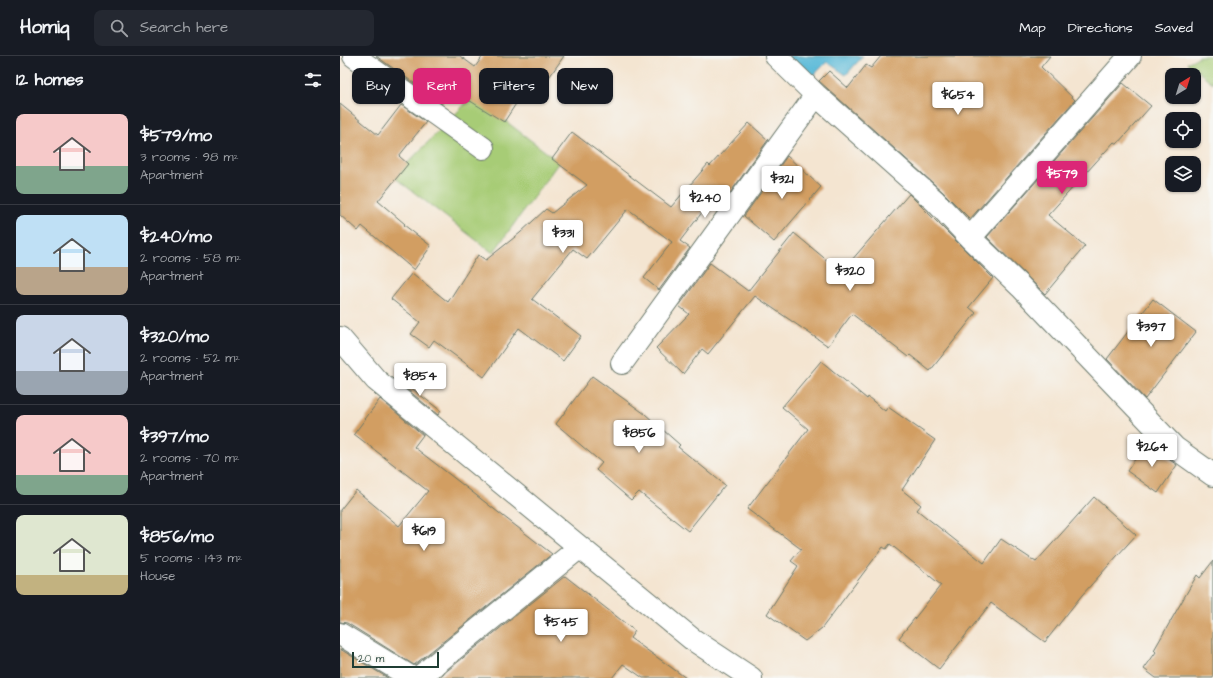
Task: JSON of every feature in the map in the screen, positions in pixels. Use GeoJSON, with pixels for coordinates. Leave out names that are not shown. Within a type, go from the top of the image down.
{"type":"FeatureCollection","features":[{"type":"Feature","properties":{"kind":"street"},"geometry":{"type":"LineString","coordinates":[[354,56],[483,148]]}},
{"type":"Feature","properties":{"kind":"street"},"geometry":{"type":"LineString","coordinates":[[776,56],[816,95],[935,201],[970,238],[1021,287],[1175,448],[1213,475]]}},
{"type":"Feature","properties":{"kind":"street"},"geometry":{"type":"LineString","coordinates":[[970,238],[1130,56]]}},
{"type":"Feature","properties":{"kind":"street"},"geometry":{"type":"LineString","coordinates":[[622,363],[816,95]]}},
{"type":"Feature","properties":{"kind":"street"},"geometry":{"type":"LineString","coordinates":[[340,338],[376,380],[579,548],[692,639],[751,678]]}},
{"type":"Feature","properties":{"kind":"street"},"geometry":{"type":"LineString","coordinates":[[418,678],[579,548]]}},
{"type":"Feature","properties":{"kind":"street"},"geometry":{"type":"LineString","coordinates":[[340,634],[412,678]]}},
{"type":"Feature","properties":{"kind":"green space"},"geometry":{"type":"Polygon","coordinates":[[[1200,56],[1213,56],[1213,83],[1201,74],[1201,68],[1194,68],[1187,63],[1200,56]]]}},
{"type":"Feature","properties":{"kind":"green space"},"geometry":{"type":"Polygon","coordinates":[[[473,96],[479,101],[479,104],[483,104],[559,162],[493,253],[394,177],[465,104],[471,104],[471,98],[473,96]]]}},
{"type":"Feature","properties":{"kind":"water"},"geometry":{"type":"Polygon","coordinates":[[[787,56],[863,56],[846,75],[827,62],[809,80],[787,56]]]}},
{"type":"Feature","properties":{"kind":"building"},"geometry":{"type":"Polygon","coordinates":[[[376,56],[460,56],[475,67],[483,56],[564,56],[549,77],[549,68],[479,68],[479,104],[516,104],[504,122],[471,101],[471,68],[413,68],[413,82],[405,77],[405,68],[393,68],[376,56]]]}},
{"type":"Feature","properties":{"kind":"building"},"geometry":{"type":"Polygon","coordinates":[[[881,56],[1050,56],[1041,67],[1075,100],[970,219],[943,192],[819,81],[829,71],[848,88],[866,65],[871,68],[881,56]]]}},
{"type":"Feature","properties":{"kind":"building"},"geometry":{"type":"Polygon","coordinates":[[[1123,83],[1151,106],[1117,144],[1114,142],[1048,215],[1085,246],[1045,294],[987,237],[1123,83]]]}},
{"type":"Feature","properties":{"kind":"building"},"geometry":{"type":"Polygon","coordinates":[[[340,104],[378,135],[401,105],[426,122],[399,156],[408,164],[378,201],[405,224],[404,225],[431,246],[414,270],[362,226],[358,231],[340,215],[340,104]]]}},
{"type":"Feature","properties":{"kind":"building"},"geometry":{"type":"Polygon","coordinates":[[[749,123],[768,140],[725,200],[717,193],[680,241],[690,248],[659,290],[644,278],[672,242],[628,209],[587,259],[573,249],[532,299],[581,336],[563,361],[519,328],[484,377],[434,340],[429,347],[411,334],[420,322],[391,299],[412,273],[448,302],[478,255],[486,260],[520,233],[546,209],[552,213],[587,185],[552,159],[572,132],[671,207],[708,164],[710,166],[749,123]]]}},
{"type":"Feature","properties":{"kind":"building"},"geometry":{"type":"Polygon","coordinates":[[[787,156],[821,187],[774,242],[744,216],[787,156]]]}},
{"type":"Feature","properties":{"kind":"building"},"geometry":{"type":"Polygon","coordinates":[[[909,194],[993,278],[969,307],[976,313],[930,371],[910,355],[908,357],[852,314],[828,346],[755,296],[708,354],[702,349],[683,374],[656,348],[689,314],[679,306],[710,263],[748,291],[794,233],[835,267],[838,264],[844,269],[909,194]]]}},
{"type":"Feature","properties":{"kind":"building"},"geometry":{"type":"Polygon","coordinates":[[[1153,299],[1196,332],[1145,399],[1107,359],[1153,299]]]}},
{"type":"Feature","properties":{"kind":"building"},"geometry":{"type":"Polygon","coordinates":[[[821,361],[867,399],[868,397],[885,411],[888,407],[935,440],[902,490],[921,505],[917,510],[984,563],[1001,539],[1036,562],[1094,497],[1136,535],[1082,595],[1045,642],[991,603],[939,669],[899,638],[941,585],[890,544],[886,549],[883,547],[822,628],[805,641],[767,614],[798,566],[791,561],[801,549],[747,509],[808,429],[782,407],[821,361]]]}},
{"type":"Feature","properties":{"kind":"building"},"geometry":{"type":"Polygon","coordinates":[[[592,376],[645,414],[680,445],[678,447],[725,485],[688,531],[639,492],[631,500],[596,470],[602,463],[556,424],[592,376]]]}},
{"type":"Feature","properties":{"kind":"building"},"geometry":{"type":"Polygon","coordinates":[[[397,377],[441,411],[438,415],[395,379],[397,377]]]}},
{"type":"Feature","properties":{"kind":"building"},"geometry":{"type":"Polygon","coordinates":[[[380,399],[423,435],[414,447],[552,554],[414,665],[347,623],[340,622],[340,510],[356,490],[399,526],[428,491],[354,434],[380,399]]]}},
{"type":"Feature","properties":{"kind":"building"},"geometry":{"type":"Polygon","coordinates":[[[1146,443],[1177,465],[1158,493],[1127,471],[1146,443]]]}},
{"type":"Feature","properties":{"kind":"building"},"geometry":{"type":"Polygon","coordinates":[[[1213,561],[1213,678],[1156,678],[1144,669],[1156,652],[1154,650],[1197,575],[1200,578],[1213,561]]]}},
{"type":"Feature","properties":{"kind":"building"},"geometry":{"type":"Polygon","coordinates":[[[565,576],[635,631],[630,638],[686,678],[643,678],[623,664],[612,678],[438,678],[565,576]]]}},
{"type":"Feature","properties":{"kind":"building"},"geometry":{"type":"Polygon","coordinates":[[[340,649],[388,678],[340,678],[340,649]]]}}]}
